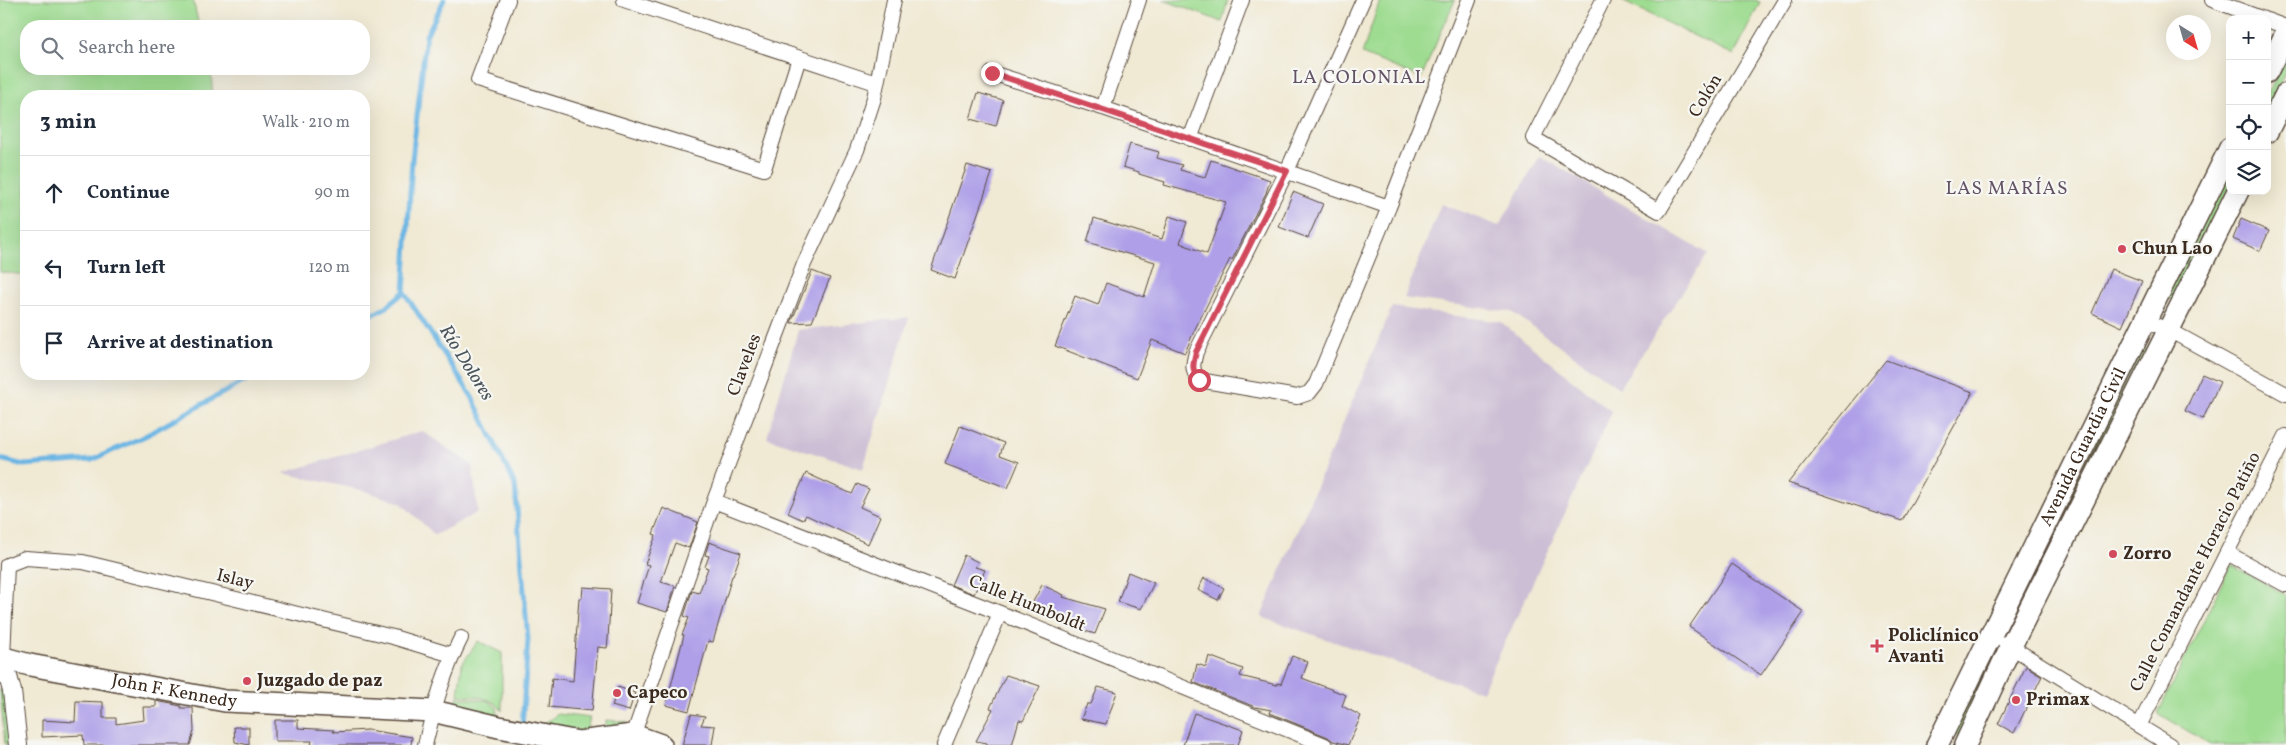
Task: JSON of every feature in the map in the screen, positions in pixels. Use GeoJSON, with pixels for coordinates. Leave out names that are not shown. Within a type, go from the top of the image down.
{"type":"FeatureCollection","features":[{"type":"Feature","properties":{"kind":"main road"},"geometry":{"type":"LineString","coordinates":[[2271,64],[2286,34]]}},
{"type":"Feature","properties":{"kind":"main road"},"geometry":{"type":"LineString","coordinates":[[2271,124],[2286,94]]}},
{"type":"Feature","properties":{"kind":"main road","name":"Avenida Guardia Civil"},"geometry":{"type":"LineString","coordinates":[[1937,745],[2229,150]]}},
{"type":"Feature","properties":{"kind":"main road","name":"Avenida Guardia Civil"},"geometry":{"type":"LineString","coordinates":[[1965,745],[2011,646],[2236,195]]}},
{"type":"Feature","properties":{"kind":"main road","name":"John F. Kennedy"},"geometry":{"type":"LineString","coordinates":[[1,660],[225,701],[433,711],[499,727],[582,743],[632,740]]}},
{"type":"Feature","properties":{"kind":"main road"},"geometry":{"type":"LineString","coordinates":[[632,740],[661,745]]}},
{"type":"Feature","properties":{"kind":"street"},"geometry":{"type":"LineString","coordinates":[[508,0],[478,80],[764,169],[799,58]]}},
{"type":"Feature","properties":{"kind":"street"},"geometry":{"type":"LineString","coordinates":[[624,0],[876,83]]}},
{"type":"Feature","properties":{"kind":"street","name":"Claveles"},"geometry":{"type":"LineString","coordinates":[[632,740],[714,501],[804,264],[857,150],[876,83],[894,0]]}},
{"type":"Feature","properties":{"kind":"street"},"geometry":{"type":"LineString","coordinates":[[1103,108],[1140,0]]}},
{"type":"Feature","properties":{"kind":"street"},"geometry":{"type":"LineString","coordinates":[[1190,140],[1242,0]]}},
{"type":"Feature","properties":{"kind":"street"},"geometry":{"type":"LineString","coordinates":[[1363,0],[1287,171],[1196,352],[1192,365],[1194,374],[1199,380],[1297,397],[1309,393],[1316,384],[1389,207],[1469,0]]}},
{"type":"Feature","properties":{"kind":"street","name":"Colón"},"geometry":{"type":"LineString","coordinates":[[1603,0],[1533,138],[1659,211],[1785,0]]}},
{"type":"Feature","properties":{"kind":"street"},"geometry":{"type":"LineString","coordinates":[[2212,0],[2255,15]]}},
{"type":"Feature","properties":{"kind":"street"},"geometry":{"type":"LineString","coordinates":[[2271,21],[2286,27]]}},
{"type":"Feature","properties":{"kind":"street"},"geometry":{"type":"LineString","coordinates":[[992,73],[1103,108],[1190,140],[1287,171],[1389,207]]}},
{"type":"Feature","properties":{"kind":"street"},"geometry":{"type":"LineString","coordinates":[[2145,320],[2169,330],[2286,394]]}},
{"type":"Feature","properties":{"kind":"street","name":"Calle Comandante Horacio Patiño"},"geometry":{"type":"LineString","coordinates":[[2139,726],[2286,436]]}},
{"type":"Feature","properties":{"kind":"street","name":"Calle Humboldt"},"geometry":{"type":"LineString","coordinates":[[714,501],[1000,612],[1325,745]]}},
{"type":"Feature","properties":{"kind":"street"},"geometry":{"type":"LineString","coordinates":[[2228,553],[2286,585]]}},
{"type":"Feature","properties":{"kind":"street","name":"Islay"},"geometry":{"type":"LineString","coordinates":[[1,660],[7,565],[25,558],[84,562],[393,637],[452,655]]}},
{"type":"Feature","properties":{"kind":"street"},"geometry":{"type":"LineString","coordinates":[[944,745],[1000,612]]}},
{"type":"Feature","properties":{"kind":"street"},"geometry":{"type":"LineString","coordinates":[[1990,635],[2011,646],[2170,745]]}},
{"type":"Feature","properties":{"kind":"street"},"geometry":{"type":"LineString","coordinates":[[426,745],[433,711],[452,655],[461,638]]}},
{"type":"Feature","properties":{"kind":"street"},"geometry":{"type":"LineString","coordinates":[[1,660],[12,691],[18,745]]}},
{"type":"Feature","properties":{"kind":"shaded area"},"geometry":{"type":"Polygon","coordinates":[[[1540,156],[1708,254],[1619,388],[1512,312],[1404,298],[1441,204],[1499,226],[1540,156]]]}},
{"type":"Feature","properties":{"kind":"shaded area"},"geometry":{"type":"Polygon","coordinates":[[[1392,307],[1501,322],[1612,412],[1482,692],[1261,617],[1392,307]]]}},
{"type":"Feature","properties":{"kind":"shaded area"},"geometry":{"type":"Polygon","coordinates":[[[909,317],[863,469],[767,438],[798,330],[909,317]]]}},
{"type":"Feature","properties":{"kind":"shaded area"},"geometry":{"type":"Polygon","coordinates":[[[422,431],[472,465],[478,512],[435,535],[401,503],[365,491],[283,473],[422,431]]]}},
{"type":"Feature","properties":{"kind":"green space"},"geometry":{"type":"Polygon","coordinates":[[[0,0],[193,0],[198,20],[20,20],[20,75],[211,75],[212,90],[20,90],[20,274],[0,272],[0,0]]]}},
{"type":"Feature","properties":{"kind":"green space"},"geometry":{"type":"Polygon","coordinates":[[[1164,0],[1228,0],[1222,22],[1164,0]]]}},
{"type":"Feature","properties":{"kind":"green space"},"geometry":{"type":"Polygon","coordinates":[[[1380,0],[1455,0],[1421,78],[1362,54],[1380,0]]]}},
{"type":"Feature","properties":{"kind":"green space"},"geometry":{"type":"Polygon","coordinates":[[[1620,0],[1755,0],[1760,2],[1734,55],[1620,0]]]}},
{"type":"Feature","properties":{"kind":"green space"},"geometry":{"type":"Polygon","coordinates":[[[2286,57],[2286,73],[2271,103],[2271,87],[2286,57]]]}},
{"type":"Feature","properties":{"kind":"green space"},"geometry":{"type":"Polygon","coordinates":[[[2226,178],[2226,195],[2174,300],[2166,296],[2226,178]]]}},
{"type":"Feature","properties":{"kind":"green space"},"geometry":{"type":"Polygon","coordinates":[[[2142,347],[2149,350],[2062,528],[2054,525],[2142,347]]]}},
{"type":"Feature","properties":{"kind":"green space"},"geometry":{"type":"Polygon","coordinates":[[[2231,565],[2286,595],[2286,745],[2211,745],[2158,713],[2231,565]]]}},
{"type":"Feature","properties":{"kind":"green space"},"geometry":{"type":"Polygon","coordinates":[[[478,641],[502,653],[502,711],[493,702],[488,700],[458,695],[462,664],[478,641]]]}},
{"type":"Feature","properties":{"kind":"green space"},"geometry":{"type":"Polygon","coordinates":[[[1990,654],[1997,658],[1959,736],[1951,732],[1990,654]]]}},
{"type":"Feature","properties":{"kind":"green space"},"geometry":{"type":"Polygon","coordinates":[[[6,689],[12,745],[5,745],[0,690],[6,689]]]}},
{"type":"Feature","properties":{"kind":"green space"},"geometry":{"type":"Polygon","coordinates":[[[457,697],[489,701],[497,708],[498,715],[456,705],[457,697]]]}},
{"type":"Feature","properties":{"kind":"green space"},"geometry":{"type":"Polygon","coordinates":[[[558,714],[590,718],[586,732],[539,727],[558,714]]]}},
{"type":"Feature","properties":{"kind":"green space"},"geometry":{"type":"Polygon","coordinates":[[[606,720],[627,722],[625,731],[606,728],[606,720]]]}},
{"type":"Feature","properties":{"kind":"building"},"geometry":{"type":"Polygon","coordinates":[[[978,93],[1003,100],[996,126],[970,119],[978,93]]]}},
{"type":"Feature","properties":{"kind":"building"},"geometry":{"type":"Polygon","coordinates":[[[1130,144],[1159,152],[1157,158],[1182,165],[1180,170],[1205,177],[1211,160],[1270,180],[1266,193],[1232,260],[1230,259],[1185,353],[1152,340],[1137,378],[1055,346],[1075,296],[1098,305],[1106,283],[1144,297],[1155,262],[1087,242],[1094,218],[1162,239],[1169,216],[1187,222],[1180,243],[1207,254],[1226,202],[1164,185],[1165,182],[1123,167],[1130,144]]]}},
{"type":"Feature","properties":{"kind":"building"},"geometry":{"type":"Polygon","coordinates":[[[967,165],[992,173],[955,279],[931,270],[967,165]]]}},
{"type":"Feature","properties":{"kind":"building"},"geometry":{"type":"Polygon","coordinates":[[[1293,192],[1323,204],[1308,238],[1279,227],[1293,192]]]}},
{"type":"Feature","properties":{"kind":"building"},"geometry":{"type":"Polygon","coordinates":[[[2241,219],[2269,231],[2260,251],[2233,239],[2241,219]]]}},
{"type":"Feature","properties":{"kind":"building"},"geometry":{"type":"Polygon","coordinates":[[[2111,269],[2142,281],[2122,327],[2092,313],[2111,269]]]}},
{"type":"Feature","properties":{"kind":"building"},"geometry":{"type":"Polygon","coordinates":[[[812,271],[830,278],[812,322],[791,323],[812,271]]]}},
{"type":"Feature","properties":{"kind":"building"},"geometry":{"type":"Polygon","coordinates":[[[1886,360],[1973,392],[1902,521],[1788,483],[1886,360]]]}},
{"type":"Feature","properties":{"kind":"building"},"geometry":{"type":"Polygon","coordinates":[[[2202,374],[2220,382],[2203,419],[2185,411],[2202,374]]]}},
{"type":"Feature","properties":{"kind":"building"},"geometry":{"type":"Polygon","coordinates":[[[960,426],[1004,443],[1000,455],[1019,462],[1008,488],[945,464],[960,426]]]}},
{"type":"Feature","properties":{"kind":"building"},"geometry":{"type":"Polygon","coordinates":[[[806,473],[852,494],[857,484],[869,489],[860,507],[880,516],[868,544],[806,515],[803,520],[788,513],[806,473]]]}},
{"type":"Feature","properties":{"kind":"building"},"geometry":{"type":"Polygon","coordinates":[[[663,508],[698,522],[689,548],[675,543],[661,582],[675,586],[667,612],[637,603],[649,565],[645,564],[656,535],[653,534],[663,508]]]}},
{"type":"Feature","properties":{"kind":"building"},"geometry":{"type":"Polygon","coordinates":[[[709,542],[741,553],[732,576],[713,642],[708,641],[689,711],[666,705],[684,635],[682,635],[689,618],[684,616],[692,591],[699,593],[708,568],[705,567],[709,556],[705,555],[709,542]]]}},
{"type":"Feature","properties":{"kind":"building"},"geometry":{"type":"Polygon","coordinates":[[[964,555],[978,562],[975,567],[985,570],[974,594],[951,585],[964,555]]]}},
{"type":"Feature","properties":{"kind":"building"},"geometry":{"type":"Polygon","coordinates":[[[1732,564],[1804,612],[1761,675],[1689,627],[1732,564]]]}},
{"type":"Feature","properties":{"kind":"building"},"geometry":{"type":"Polygon","coordinates":[[[1128,572],[1154,583],[1141,609],[1118,602],[1128,572]]]}},
{"type":"Feature","properties":{"kind":"building"},"geometry":{"type":"Polygon","coordinates":[[[1204,578],[1224,588],[1218,600],[1198,590],[1204,578]]]}},
{"type":"Feature","properties":{"kind":"building"},"geometry":{"type":"Polygon","coordinates":[[[1042,585],[1064,595],[1063,597],[1105,609],[1095,634],[1063,624],[1054,613],[1028,611],[1042,585]]]}},
{"type":"Feature","properties":{"kind":"building"},"geometry":{"type":"Polygon","coordinates":[[[583,587],[611,589],[607,648],[598,647],[592,711],[549,707],[552,678],[573,681],[579,598],[582,598],[583,587]]]}},
{"type":"Feature","properties":{"kind":"building"},"geometry":{"type":"Polygon","coordinates":[[[1209,656],[1243,669],[1240,676],[1277,685],[1277,683],[1281,684],[1292,656],[1308,662],[1302,678],[1346,695],[1342,706],[1361,716],[1348,745],[1333,741],[1328,737],[1270,713],[1271,710],[1255,707],[1193,682],[1197,664],[1206,667],[1209,656]]]}},
{"type":"Feature","properties":{"kind":"building"},"geometry":{"type":"Polygon","coordinates":[[[2026,666],[2042,676],[2014,733],[1998,724],[2026,666]]]}},
{"type":"Feature","properties":{"kind":"building"},"geometry":{"type":"Polygon","coordinates":[[[1006,675],[1040,686],[1023,721],[1019,720],[1012,745],[987,745],[987,743],[976,741],[993,709],[990,708],[1006,675]]]}},
{"type":"Feature","properties":{"kind":"building"},"geometry":{"type":"Polygon","coordinates":[[[618,687],[635,693],[629,711],[612,706],[618,687]]]}},
{"type":"Feature","properties":{"kind":"building"},"geometry":{"type":"Polygon","coordinates":[[[1098,687],[1117,692],[1106,724],[1081,719],[1087,704],[1091,704],[1098,687]]]}},
{"type":"Feature","properties":{"kind":"building"},"geometry":{"type":"Polygon","coordinates":[[[76,701],[103,702],[103,718],[116,718],[116,724],[144,720],[143,707],[156,707],[156,701],[181,706],[181,708],[193,708],[194,731],[190,745],[84,745],[83,735],[42,737],[42,720],[75,722],[76,701]]]}},
{"type":"Feature","properties":{"kind":"building"},"geometry":{"type":"Polygon","coordinates":[[[1194,713],[1243,730],[1238,745],[1183,745],[1194,713]]]}},
{"type":"Feature","properties":{"kind":"building"},"geometry":{"type":"Polygon","coordinates":[[[691,714],[705,716],[701,725],[715,726],[712,745],[682,745],[691,714]]]}},
{"type":"Feature","properties":{"kind":"building"},"geometry":{"type":"Polygon","coordinates":[[[275,720],[298,720],[298,728],[334,730],[333,732],[368,730],[412,737],[411,745],[311,745],[312,741],[275,741],[275,720]]]}},
{"type":"Feature","properties":{"kind":"building"},"geometry":{"type":"Polygon","coordinates":[[[234,727],[249,727],[249,745],[235,742],[234,727]]]}},
{"type":"Feature","properties":{"kind":"waterway","name":"Río Dolores"},"geometry":{"type":"LineString","coordinates":[[444,0],[426,36],[412,160],[404,292],[472,397],[515,485],[528,639],[522,727]]}},
{"type":"Feature","properties":{"kind":"waterway"},"geometry":{"type":"LineString","coordinates":[[370,316],[385,308],[404,292]]}},
{"type":"Feature","properties":{"kind":"waterway"},"geometry":{"type":"LineString","coordinates":[[0,459],[24,465],[92,460],[145,436],[246,380]]}},
{"type":"Feature","properties":{"kind":"place","name":"Chun Lao"},"geometry":{"type":"Point","coordinates":[2122,249]}},
{"type":"Feature","properties":{"kind":"place","name":"Zorro"},"geometry":{"type":"Point","coordinates":[2113,554]}},
{"type":"Feature","properties":{"kind":"place","name":"Policlínico Avanti"},"geometry":{"type":"Point","coordinates":[1877,646]}},
{"type":"Feature","properties":{"kind":"place","name":"Juzgado de paz"},"geometry":{"type":"Point","coordinates":[247,681]}},
{"type":"Feature","properties":{"kind":"place","name":"Capeco"},"geometry":{"type":"Point","coordinates":[617,693]}},
{"type":"Feature","properties":{"kind":"place","name":"Primax"},"geometry":{"type":"Point","coordinates":[2016,700]}},
{"type":"Feature","properties":{"kind":"district","name":"LA COLONIAL"},"geometry":{"type":"Point","coordinates":[1359,78]}},
{"type":"Feature","properties":{"kind":"district","name":"LAS MARÍAS"},"geometry":{"type":"Point","coordinates":[2007,189]}},
{"type":"Feature","properties":{"kind":"route"},"geometry":{"type":"LineString","coordinates":[[992,73],[1103,108],[1190,140],[1287,171],[1196,352],[1192,365],[1194,374],[1199,380]]}}]}
